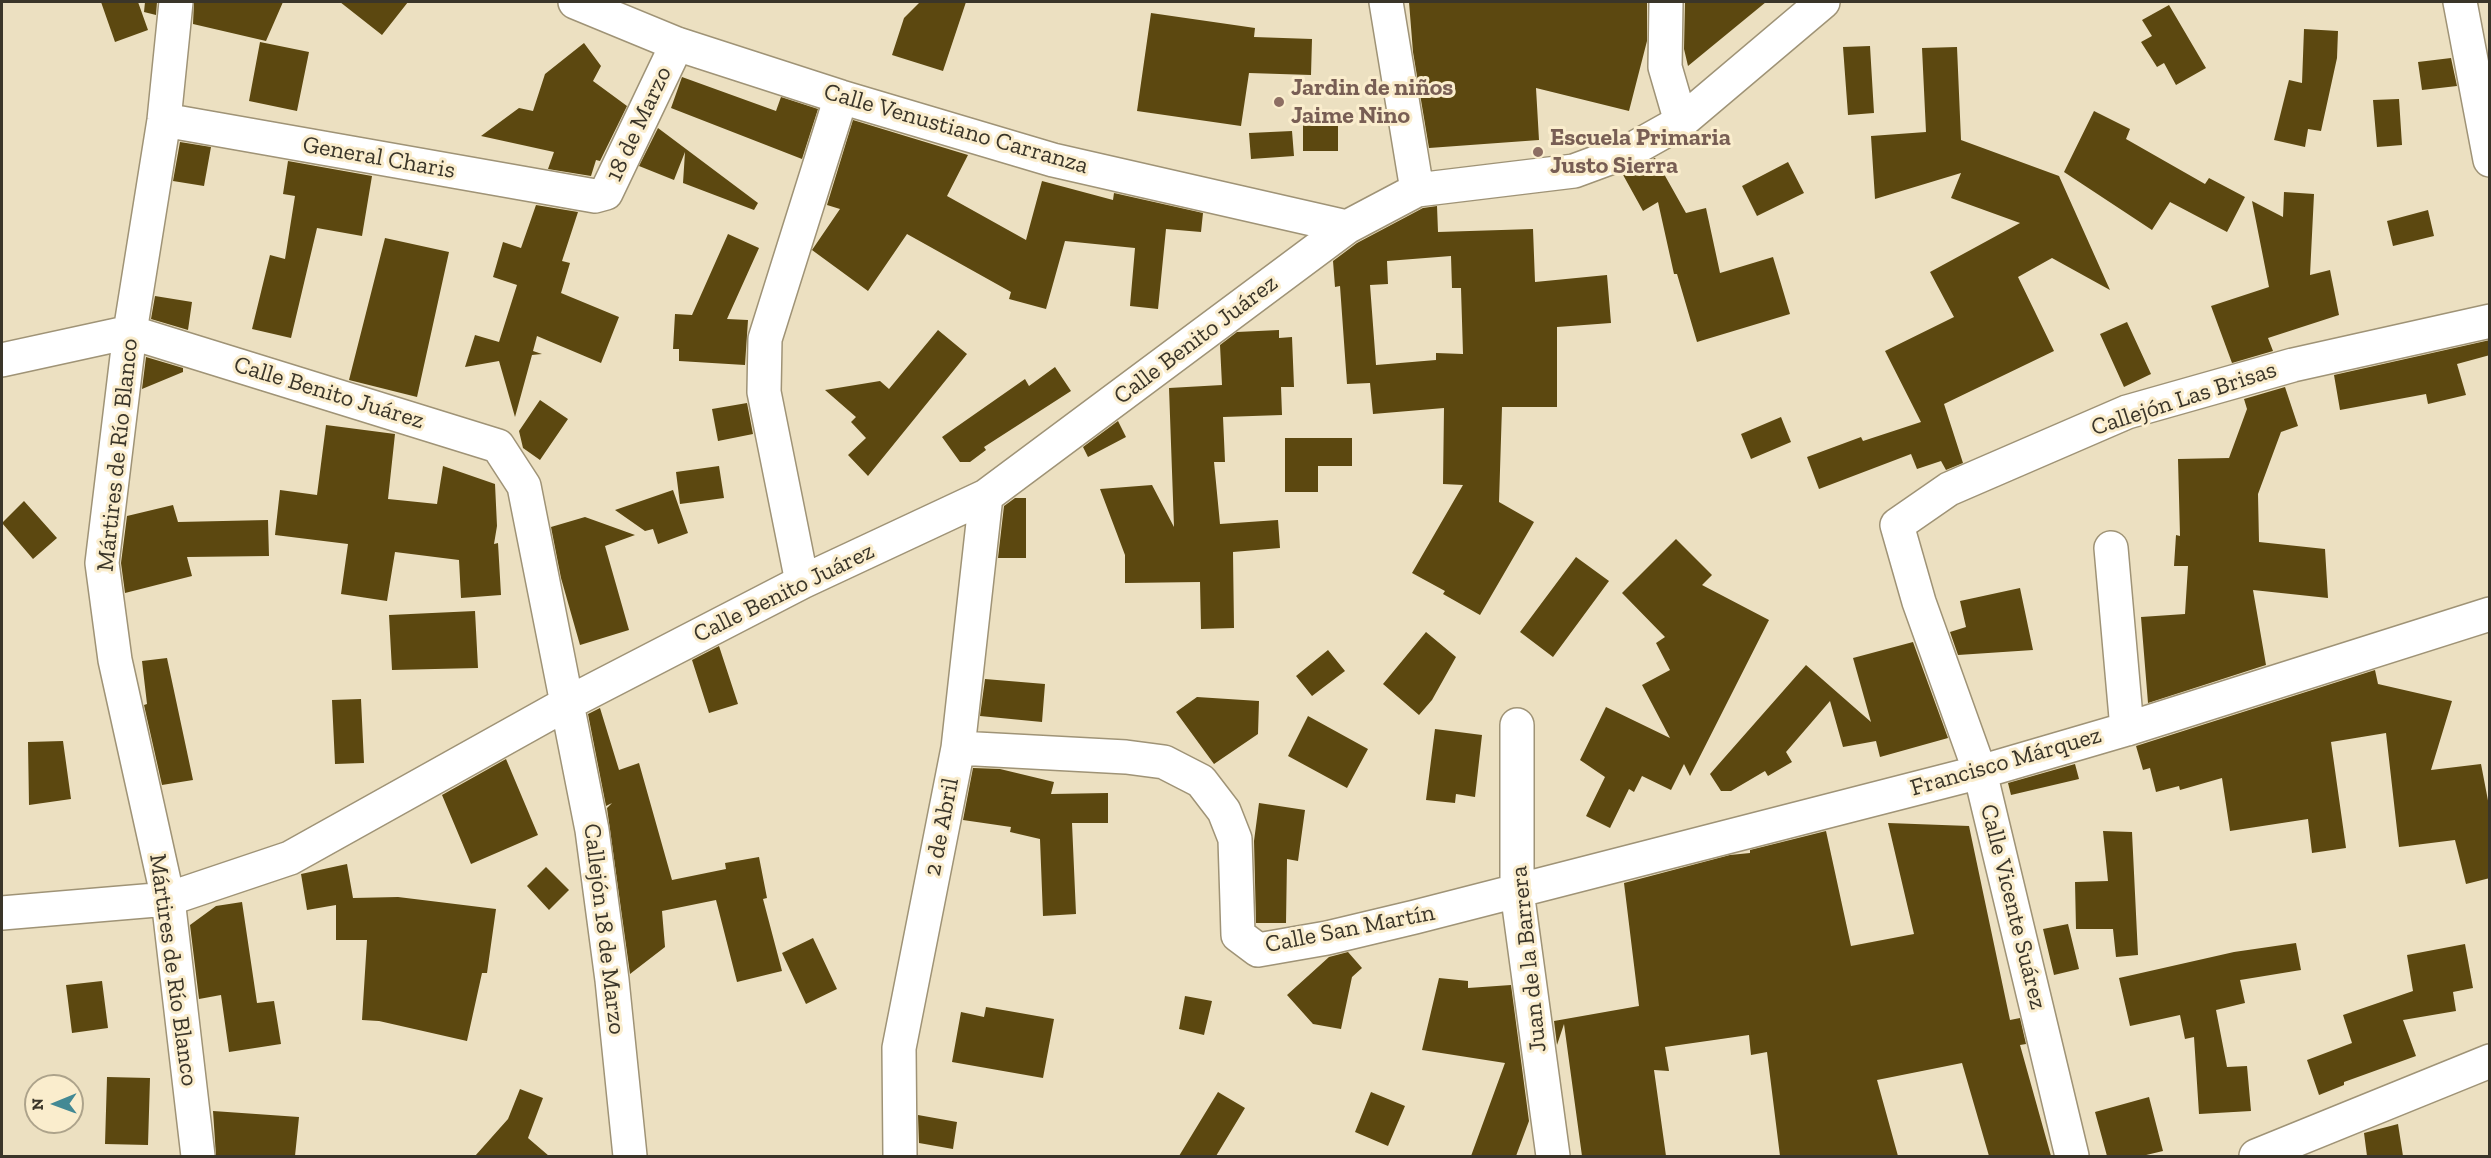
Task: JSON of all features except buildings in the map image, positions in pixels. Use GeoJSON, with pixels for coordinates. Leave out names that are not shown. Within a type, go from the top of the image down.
{"type":"FeatureCollection","features":[{"type":"Feature","properties":{"kind":"street","name":"Mártires de Río Blanco"},"geometry":{"type":"LineString","coordinates":[[176,2],[164,120],[130,332],[102,563],[115,660],[168,899],[198,1156]]}},
{"type":"Feature","properties":{"kind":"street","name":"Calle Venustiano Carranza"},"geometry":{"type":"LineString","coordinates":[[575,2],[677,44],[841,98],[1053,159],[1347,227]]}},
{"type":"Feature","properties":{"kind":"street"},"geometry":{"type":"LineString","coordinates":[[1386,2],[1417,190]]}},
{"type":"Feature","properties":{"kind":"street"},"geometry":{"type":"LineString","coordinates":[[1666,2],[1665,67],[1681,122]]}},
{"type":"Feature","properties":{"kind":"street","name":"Calle Benito Juárez"},"geometry":{"type":"LineString","coordinates":[[2,913],[168,899],[290,858],[566,704],[802,582],[986,496],[1347,227],[1417,190],[1574,171],[1630,150],[1681,122],[1823,2]]}},
{"type":"Feature","properties":{"kind":"street"},"geometry":{"type":"LineString","coordinates":[[2471,14],[2490,160]]}},
{"type":"Feature","properties":{"kind":"street","name":"18 de Marzo"},"geometry":{"type":"LineString","coordinates":[[595,195],[606,193],[677,44]]}},
{"type":"Feature","properties":{"kind":"street"},"geometry":{"type":"LineString","coordinates":[[802,582],[764,392],[765,339],[841,98]]}},
{"type":"Feature","properties":{"kind":"street","name":"General Charis"},"geometry":{"type":"LineString","coordinates":[[164,120],[595,195]]}},
{"type":"Feature","properties":{"kind":"street","name":"Callejón Las Brisas"},"geometry":{"type":"LineString","coordinates":[[1898,525],[1949,489],[2127,412],[2293,365],[2490,321]]}},
{"type":"Feature","properties":{"kind":"street","name":"Calle Benito Juárez"},"geometry":{"type":"LineString","coordinates":[[2,360],[130,332],[498,446],[524,486],[566,704]]}},
{"type":"Feature","properties":{"kind":"street","name":"2 de Abril"},"geometry":{"type":"LineString","coordinates":[[900,1156],[898,1048],[958,748],[986,496]]}},
{"type":"Feature","properties":{"kind":"street","name":"Calle Vicente Suárez"},"geometry":{"type":"LineString","coordinates":[[1898,525],[1919,602],[1980,772],[2072,1156]]}},
{"type":"Feature","properties":{"kind":"street"},"geometry":{"type":"LineString","coordinates":[[2111,548],[2127,729]]}},
{"type":"Feature","properties":{"kind":"street","name":"Francisco Márquez"},"geometry":{"type":"LineString","coordinates":[[1517,891],[1980,772],[2127,729],[2490,614]]}},
{"type":"Feature","properties":{"kind":"street","name":"Callejón 18 de Marzo"},"geometry":{"type":"LineString","coordinates":[[566,704],[592,830],[612,980],[630,1156]]}},
{"type":"Feature","properties":{"kind":"street","name":"Juan de la Barrera"},"geometry":{"type":"LineString","coordinates":[[1517,725],[1517,891],[1552,1156]]}},
{"type":"Feature","properties":{"kind":"street","name":"Calle San Martín"},"geometry":{"type":"LineString","coordinates":[[958,748],[1126,757],[1164,762],[1201,781],[1224,811],[1235,840],[1238,935],[1258,950],[1327,938],[1517,891]]}},
{"type":"Feature","properties":{"kind":"street"},"geometry":{"type":"LineString","coordinates":[[2256,1156],[2490,1061]]}},
{"type":"Feature","properties":{"kind":"place","name":"Jardin de niños Jaime Nino"},"geometry":{"type":"Point","coordinates":[1279,102]}},
{"type":"Feature","properties":{"kind":"place","name":"Escuela Primaria Justo Sierra"},"geometry":{"type":"Point","coordinates":[1538,152]}}]}
